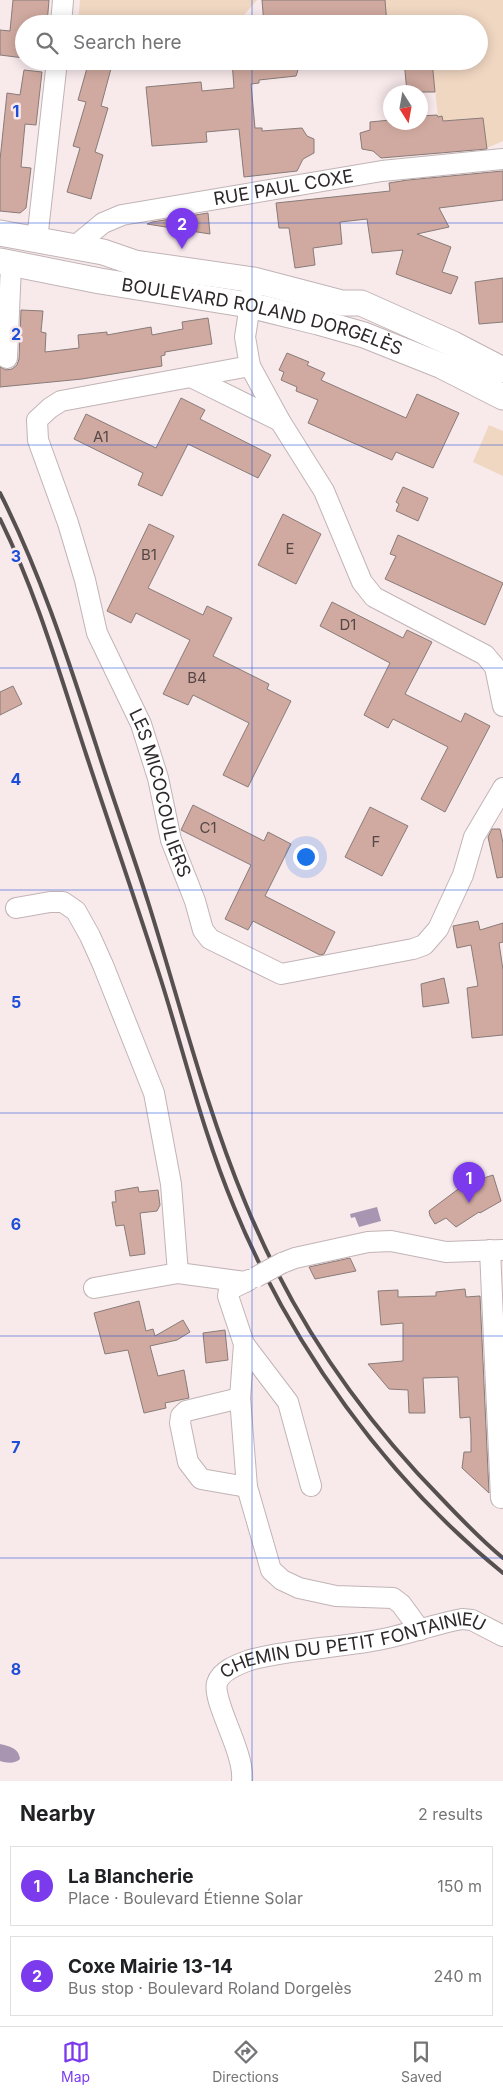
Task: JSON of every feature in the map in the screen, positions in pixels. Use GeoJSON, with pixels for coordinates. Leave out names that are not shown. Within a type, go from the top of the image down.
{"type":"FeatureCollection","features":[{"type":"Feature","properties":{"kind":"main road","name":"BOULEVARD ROLAND DORGELÈS"},"geometry":{"type":"LineString","coordinates":[[0,233],[103,252],[135,263],[254,280],[342,303],[361,303],[453,344],[503,370]]}},
{"type":"Feature","properties":{"kind":"main road","name":"BOULEVARD ROLAND DORGELÈS"},"geometry":{"type":"LineString","coordinates":[[5,263],[249,305],[364,335],[442,366],[503,397]]}},
{"type":"Feature","properties":{"kind":"street"},"geometry":{"type":"LineString","coordinates":[[62,15],[63,0]]}},
{"type":"Feature","properties":{"kind":"street"},"geometry":{"type":"LineString","coordinates":[[37,240],[55,70]]}},
{"type":"Feature","properties":{"kind":"street","name":"RUE PAUL COXE"},"geometry":{"type":"LineString","coordinates":[[74,247],[103,223],[122,215],[372,173],[503,159]]}},
{"type":"Feature","properties":{"kind":"street"},"geometry":{"type":"LineString","coordinates":[[5,263],[7,358]]}},
{"type":"Feature","properties":{"kind":"street"},"geometry":{"type":"LineString","coordinates":[[254,280],[245,337],[250,366],[280,421],[324,491],[362,582],[374,597],[485,655],[495,667],[502,695]]}},
{"type":"Feature","properties":{"kind":"street","name":"LES MICOCOULIERS"},"geometry":{"type":"LineString","coordinates":[[250,366],[61,401],[37,420],[38,440],[86,580],[97,633],[141,724],[158,778],[171,840],[195,901],[203,930],[210,938],[281,974],[413,949],[424,945],[438,929],[463,875],[474,837],[503,788]]}},
{"type":"Feature","properties":{"kind":"street"},"geometry":{"type":"LineString","coordinates":[[193,378],[280,421]]}},
{"type":"Feature","properties":{"kind":"street"},"geometry":{"type":"LineString","coordinates":[[16,908],[50,902],[63,902],[76,912],[93,943],[154,1093],[171,1184],[178,1273]]}},
{"type":"Feature","properties":{"kind":"street"},"geometry":{"type":"LineString","coordinates":[[311,1486],[288,1402],[244,1344],[228,1296],[229,1290],[295,1258],[368,1242],[391,1241],[446,1252],[496,1250],[501,1498]]}},
{"type":"Feature","properties":{"kind":"street"},"geometry":{"type":"LineString","coordinates":[[94,1288],[178,1273],[250,1280]]}},
{"type":"Feature","properties":{"kind":"street"},"geometry":{"type":"LineString","coordinates":[[244,1344],[240,1398],[247,1488],[271,1570],[282,1580],[299,1588],[336,1596],[393,1598],[401,1604],[420,1630]]}},
{"type":"Feature","properties":{"kind":"street"},"geometry":{"type":"LineString","coordinates":[[240,1398],[186,1411],[180,1416],[180,1423],[188,1462],[201,1479],[247,1488]]}},
{"type":"Feature","properties":{"kind":"street","name":"CHEMIN DU PETIT FONTAINIEU"},"geometry":{"type":"LineString","coordinates":[[242,1781],[240,1756],[218,1695],[217,1683],[225,1672],[251,1660],[378,1640],[462,1619],[472,1620],[503,1636]]}},
{"type":"Feature","properties":{"kind":"shaded area"},"geometry":{"type":"Polygon","coordinates":[[[80,0],[257,0],[244,15],[79,15],[80,0]]]}},
{"type":"Feature","properties":{"kind":"shaded area"},"geometry":{"type":"Polygon","coordinates":[[[385,0],[503,0],[503,141],[487,148],[483,118],[443,121],[442,116],[438,117],[433,70],[488,70],[488,15],[386,15],[385,0]]]}},
{"type":"Feature","properties":{"kind":"shaded area"},"geometry":{"type":"Polygon","coordinates":[[[489,425],[503,431],[503,476],[473,462],[489,425]]]}},
{"type":"Feature","properties":{"kind":"shaded area"},"geometry":{"type":"Polygon","coordinates":[[[377,1207],[381,1221],[359,1227],[355,1217],[351,1218],[350,1214],[377,1207]]]}},
{"type":"Feature","properties":{"kind":"shaded area"},"geometry":{"type":"Polygon","coordinates":[[[0,1744],[16,1750],[20,1759],[11,1763],[0,1761],[0,1744]]]}},
{"type":"Feature","properties":{"kind":"building"},"geometry":{"type":"Polygon","coordinates":[[[13,0],[49,0],[48,15],[15,15],[15,57],[0,55],[0,30],[10,31],[13,0]]]}},
{"type":"Feature","properties":{"kind":"building"},"geometry":{"type":"Polygon","coordinates":[[[262,0],[385,0],[386,15],[263,15],[262,0]]]}},
{"type":"Feature","properties":{"kind":"building"},"geometry":{"type":"Polygon","coordinates":[[[24,70],[42,72],[36,125],[25,124],[21,167],[31,168],[26,208],[20,213],[0,211],[0,160],[7,93],[20,95],[24,70]]]}},
{"type":"Feature","properties":{"kind":"building"},"geometry":{"type":"Polygon","coordinates":[[[86,70],[111,70],[101,106],[108,108],[95,152],[103,155],[91,199],[67,192],[80,148],[73,146],[86,102],[78,100],[86,70]]]}},
{"type":"Feature","properties":{"kind":"building"},"geometry":{"type":"Polygon","coordinates":[[[233,70],[298,70],[296,76],[259,80],[259,83],[251,84],[255,128],[262,128],[262,131],[302,128],[307,136],[314,139],[314,153],[303,159],[297,171],[244,177],[239,129],[206,132],[207,142],[152,146],[146,87],[201,82],[202,91],[234,88],[233,70]]]}},
{"type":"Feature","properties":{"kind":"building"},"geometry":{"type":"Polygon","coordinates":[[[405,70],[433,70],[435,92],[428,92],[428,85],[406,85],[405,70]]]}},
{"type":"Feature","properties":{"kind":"building"},"geometry":{"type":"Polygon","coordinates":[[[428,116],[442,116],[443,121],[483,118],[487,149],[381,158],[373,151],[362,149],[360,133],[370,130],[370,122],[383,121],[383,130],[428,130],[428,116]]]}},
{"type":"Feature","properties":{"kind":"building"},"geometry":{"type":"Polygon","coordinates":[[[503,171],[503,200],[439,208],[449,227],[417,234],[451,247],[442,272],[458,277],[451,294],[396,274],[403,250],[372,253],[367,219],[340,222],[342,244],[313,248],[315,265],[295,268],[289,228],[279,228],[276,203],[390,191],[389,183],[408,180],[503,171]]]}},
{"type":"Feature","properties":{"kind":"building"},"geometry":{"type":"Polygon","coordinates":[[[208,213],[210,234],[147,224],[152,222],[208,213]]]}},
{"type":"Feature","properties":{"kind":"building"},"geometry":{"type":"Polygon","coordinates":[[[503,278],[503,322],[479,324],[475,282],[503,278]]]}},
{"type":"Feature","properties":{"kind":"building"},"geometry":{"type":"Polygon","coordinates":[[[21,310],[43,311],[41,332],[46,333],[45,352],[79,348],[78,335],[107,332],[107,335],[151,327],[152,335],[183,329],[182,322],[208,318],[212,344],[165,352],[165,355],[161,356],[162,366],[82,379],[0,387],[0,367],[6,370],[12,369],[17,365],[19,359],[21,310]]]}},
{"type":"Feature","properties":{"kind":"building"},"geometry":{"type":"Polygon","coordinates":[[[287,353],[309,362],[307,365],[325,373],[321,380],[406,418],[417,394],[459,413],[433,468],[396,452],[392,460],[308,423],[318,400],[296,391],[297,387],[281,380],[284,372],[279,370],[287,353]]]}},
{"type":"Feature","properties":{"kind":"building"},"geometry":{"type":"Polygon","coordinates":[[[181,398],[205,410],[200,419],[271,455],[258,478],[188,444],[162,496],[138,485],[143,473],[74,439],[86,414],[156,448],[181,398]]]}},
{"type":"Feature","properties":{"kind":"building"},"geometry":{"type":"Polygon","coordinates":[[[403,487],[428,498],[418,521],[396,511],[399,504],[396,502],[403,487]]]}},
{"type":"Feature","properties":{"kind":"building"},"geometry":{"type":"Polygon","coordinates":[[[283,514],[321,534],[296,584],[258,565],[283,514]]]}},
{"type":"Feature","properties":{"kind":"building"},"geometry":{"type":"Polygon","coordinates":[[[149,524],[174,536],[148,588],[203,615],[207,606],[232,618],[213,656],[269,684],[267,689],[291,701],[248,787],[223,775],[249,723],[193,695],[188,705],[163,694],[190,640],[136,613],[131,623],[107,611],[149,524]]]}},
{"type":"Feature","properties":{"kind":"building"},"geometry":{"type":"Polygon","coordinates":[[[398,535],[503,583],[485,625],[385,579],[396,556],[390,554],[398,535]]]}},
{"type":"Feature","properties":{"kind":"building"},"geometry":{"type":"Polygon","coordinates":[[[332,602],[403,638],[407,630],[432,642],[405,694],[461,722],[465,713],[490,726],[445,812],[421,799],[448,747],[393,719],[388,728],[364,715],[390,663],[320,626],[332,602]]]}},
{"type":"Feature","properties":{"kind":"building"},"geometry":{"type":"Polygon","coordinates":[[[13,686],[22,704],[0,715],[0,692],[13,686]]]}},
{"type":"Feature","properties":{"kind":"building"},"geometry":{"type":"Polygon","coordinates":[[[193,805],[264,841],[268,832],[291,844],[265,896],[335,932],[324,954],[320,955],[253,921],[248,930],[225,919],[251,865],[181,830],[193,805]]]}},
{"type":"Feature","properties":{"kind":"building"},"geometry":{"type":"Polygon","coordinates":[[[370,807],[408,826],[382,876],[345,857],[370,807]]]}},
{"type":"Feature","properties":{"kind":"building"},"geometry":{"type":"Polygon","coordinates":[[[492,829],[500,829],[503,843],[503,877],[497,878],[488,837],[492,829]]]}},
{"type":"Feature","properties":{"kind":"building"},"geometry":{"type":"Polygon","coordinates":[[[478,921],[480,930],[503,923],[503,942],[499,943],[503,970],[503,1035],[472,1038],[467,988],[478,986],[471,945],[457,948],[453,926],[478,921]]]}},
{"type":"Feature","properties":{"kind":"building"},"geometry":{"type":"Polygon","coordinates":[[[444,978],[449,1003],[423,1007],[421,984],[444,978]]]}},
{"type":"Feature","properties":{"kind":"building"},"geometry":{"type":"Polygon","coordinates":[[[493,1175],[501,1201],[456,1227],[446,1218],[435,1224],[429,1211],[465,1184],[493,1175]]]}},
{"type":"Feature","properties":{"kind":"building"},"geometry":{"type":"Polygon","coordinates":[[[138,1187],[139,1192],[158,1190],[160,1205],[157,1211],[140,1213],[145,1254],[130,1256],[124,1225],[116,1226],[112,1202],[116,1202],[115,1191],[138,1187]]]}},
{"type":"Feature","properties":{"kind":"building"},"geometry":{"type":"Polygon","coordinates":[[[350,1258],[356,1271],[315,1279],[309,1267],[350,1258]]]}},
{"type":"Feature","properties":{"kind":"building"},"geometry":{"type":"Polygon","coordinates":[[[465,1289],[466,1297],[480,1296],[489,1493],[462,1468],[464,1452],[471,1452],[471,1436],[470,1417],[460,1418],[458,1377],[423,1378],[425,1413],[409,1413],[408,1390],[389,1389],[368,1364],[403,1361],[403,1323],[381,1325],[378,1291],[398,1290],[398,1297],[436,1296],[436,1292],[465,1289]]]}},
{"type":"Feature","properties":{"kind":"building"},"geometry":{"type":"Polygon","coordinates":[[[139,1301],[146,1331],[153,1329],[155,1336],[183,1320],[190,1332],[177,1340],[150,1346],[158,1376],[184,1370],[189,1398],[165,1403],[166,1408],[144,1413],[128,1350],[105,1354],[94,1313],[139,1301]]]}},
{"type":"Feature","properties":{"kind":"building"},"geometry":{"type":"Polygon","coordinates":[[[225,1330],[228,1360],[206,1363],[203,1333],[225,1330]]]}},
{"type":"Feature","properties":{"kind":"railway"},"geometry":{"type":"LineString","coordinates":[[0,493],[28,554],[64,649],[149,905],[217,1129],[263,1243],[305,1322],[355,1397],[412,1467],[472,1530],[503,1558]]}},
{"type":"Feature","properties":{"kind":"railway"},"geometry":{"type":"LineString","coordinates":[[0,519],[37,605],[161,980],[213,1151],[234,1207],[257,1259],[313,1359],[346,1406],[382,1452],[460,1536],[503,1573]]}},
{"type":"Feature","properties":{"kind":"place","name":"Coxe Mairie 13-14"},"geometry":{"type":"Point","coordinates":[182,249]}},
{"type":"Feature","properties":{"kind":"place","name":"La Blancherie"},"geometry":{"type":"Point","coordinates":[469,1203]}}]}
